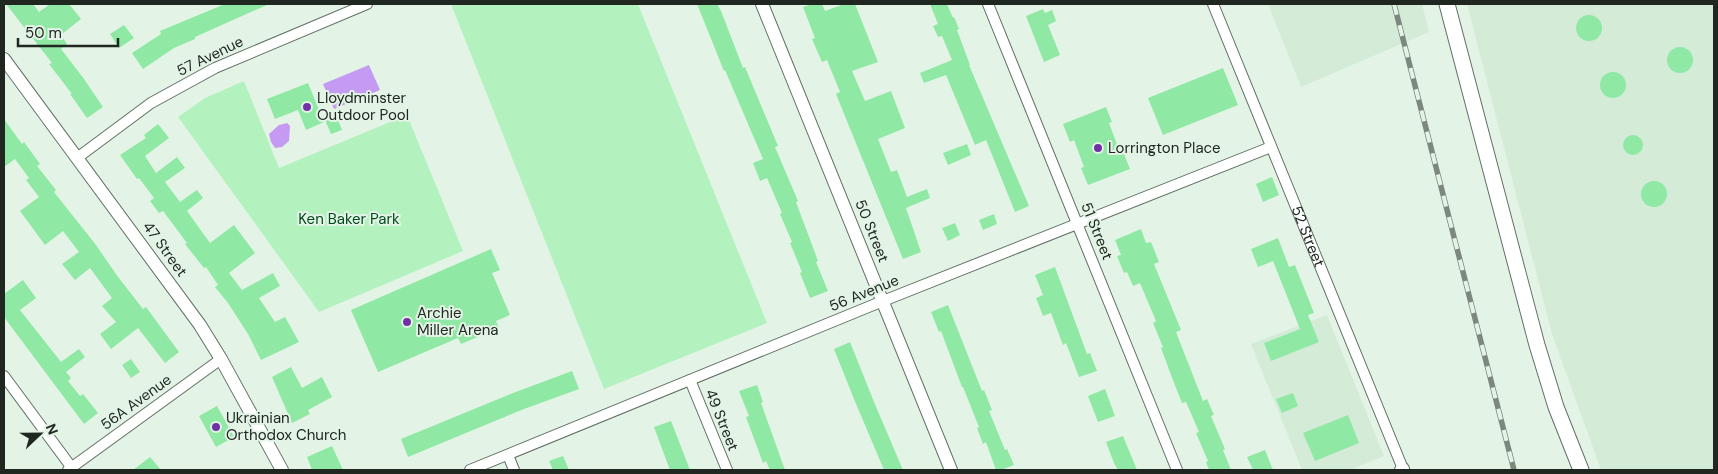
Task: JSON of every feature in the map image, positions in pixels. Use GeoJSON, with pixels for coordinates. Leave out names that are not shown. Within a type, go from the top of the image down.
{"type":"FeatureCollection","features":[{"type":"Feature","properties":{"kind":"main road"},"geometry":{"type":"LineString","coordinates":[[1446,4],[1537,346],[1556,407],[1581,470]]}},
{"type":"Feature","properties":{"kind":"street","name":"57 Avenue"},"geometry":{"type":"LineString","coordinates":[[77,158],[151,103],[215,68],[367,4]]}},
{"type":"Feature","properties":{"kind":"street","name":"50 Street"},"geometry":{"type":"LineString","coordinates":[[762,4],[951,470]]}},
{"type":"Feature","properties":{"kind":"street","name":"51 Street"},"geometry":{"type":"LineString","coordinates":[[988,4],[1177,470]]}},
{"type":"Feature","properties":{"kind":"street","name":"52 Street"},"geometry":{"type":"LineString","coordinates":[[1213,4],[1402,470]]}},
{"type":"Feature","properties":{"kind":"street","name":"47 Street"},"geometry":{"type":"LineString","coordinates":[[4,59],[200,325],[221,359],[282,470]]}},
{"type":"Feature","properties":{"kind":"street","name":"56 Avenue"},"geometry":{"type":"LineString","coordinates":[[470,470],[883,301],[1271,147]]}},
{"type":"Feature","properties":{"kind":"street","name":"56A Avenue"},"geometry":{"type":"LineString","coordinates":[[70,469],[221,359]]}},
{"type":"Feature","properties":{"kind":"street"},"geometry":{"type":"LineString","coordinates":[[4,376],[70,469]]}},
{"type":"Feature","properties":{"kind":"street","name":"49 Street"},"geometry":{"type":"LineString","coordinates":[[690,380],[727,470]]}},
{"type":"Feature","properties":{"kind":"street"},"geometry":{"type":"LineString","coordinates":[[508,455],[514,470]]}},
{"type":"Feature","properties":{"kind":"shaded area"},"geometry":{"type":"Polygon","coordinates":[[[1268,4],[1422,4],[1429,32],[1301,87],[1268,4]]]}},
{"type":"Feature","properties":{"kind":"shaded area"},"geometry":{"type":"Polygon","coordinates":[[[1467,4],[1714,4],[1714,470],[1601,470],[1552,334],[1467,4]]]}},
{"type":"Feature","properties":{"kind":"shaded area"},"geometry":{"type":"Polygon","coordinates":[[[369,65],[380,90],[334,109],[323,84],[369,65]]]}},
{"type":"Feature","properties":{"kind":"shaded area"},"geometry":{"type":"Polygon","coordinates":[[[287,123],[290,126],[289,141],[282,147],[275,148],[269,134],[279,125],[287,123]]]}},
{"type":"Feature","properties":{"kind":"shaded area"},"geometry":{"type":"Polygon","coordinates":[[[1327,315],[1384,456],[1350,470],[1302,470],[1251,344],[1327,315]]]}},
{"type":"Feature","properties":{"kind":"green space"},"geometry":{"type":"Polygon","coordinates":[[[451,4],[638,4],[767,323],[604,389],[451,4]]]}},
{"type":"Feature","properties":{"kind":"green space","name":"Ken Baker Park"},"geometry":{"type":"Polygon","coordinates":[[[244,81],[279,168],[407,115],[463,251],[319,312],[178,117],[205,98],[244,81]]]}},
{"type":"Feature","properties":{"kind":"building"},"geometry":{"type":"Polygon","coordinates":[[[6,4],[33,4],[39,12],[50,4],[69,4],[81,19],[61,35],[67,44],[61,49],[103,107],[87,118],[70,94],[72,94],[49,64],[52,63],[6,4]]]}},
{"type":"Feature","properties":{"kind":"building"},"geometry":{"type":"Polygon","coordinates":[[[225,4],[269,4],[195,37],[195,39],[174,48],[143,69],[132,53],[161,34],[160,31],[225,4]]]}},
{"type":"Feature","properties":{"kind":"building"},"geometry":{"type":"Polygon","coordinates":[[[697,4],[717,4],[721,11],[743,68],[745,67],[778,146],[775,147],[798,201],[796,202],[818,261],[816,262],[828,291],[810,298],[790,243],[792,242],[780,214],[782,213],[767,178],[760,181],[753,163],[763,159],[697,4]]]}},
{"type":"Feature","properties":{"kind":"building"},"geometry":{"type":"Polygon","coordinates":[[[812,4],[822,4],[825,11],[844,4],[855,4],[878,62],[852,71],[865,101],[891,91],[905,128],[878,139],[891,172],[897,170],[907,197],[927,189],[930,198],[906,208],[921,252],[903,259],[836,94],[840,92],[827,60],[822,62],[812,39],[815,38],[803,7],[812,4]]]}},
{"type":"Feature","properties":{"kind":"building"},"geometry":{"type":"Polygon","coordinates":[[[930,4],[947,4],[954,17],[969,65],[1029,206],[1015,212],[986,140],[975,145],[946,75],[924,83],[920,73],[952,60],[942,36],[938,37],[933,26],[938,24],[930,4]]]}},
{"type":"Feature","properties":{"kind":"building"},"geometry":{"type":"Polygon","coordinates":[[[1043,9],[1045,13],[1052,10],[1056,21],[1048,25],[1060,55],[1044,62],[1026,16],[1043,9]]]}},
{"type":"Feature","properties":{"kind":"building"},"geometry":{"type":"Polygon","coordinates":[[[1589,15],[1598,19],[1602,28],[1598,37],[1589,41],[1580,37],[1576,28],[1580,19],[1589,15]]]}},
{"type":"Feature","properties":{"kind":"building"},"geometry":{"type":"Polygon","coordinates":[[[124,25],[134,38],[119,48],[110,34],[124,25]]]}},
{"type":"Feature","properties":{"kind":"building"},"geometry":{"type":"Polygon","coordinates":[[[1680,47],[1689,51],[1693,60],[1689,69],[1680,73],[1671,69],[1667,60],[1671,51],[1680,47]]]}},
{"type":"Feature","properties":{"kind":"building"},"geometry":{"type":"Polygon","coordinates":[[[1223,68],[1238,105],[1163,135],[1148,98],[1223,68]]]}},
{"type":"Feature","properties":{"kind":"building"},"geometry":{"type":"Polygon","coordinates":[[[1613,72],[1622,76],[1626,85],[1622,94],[1613,98],[1604,94],[1600,85],[1604,76],[1613,72]]]}},
{"type":"Feature","properties":{"kind":"building","name":"Lloydminster Outdoor Pool"},"geometry":{"type":"Polygon","coordinates":[[[308,83],[324,122],[306,130],[298,110],[275,119],[267,99],[308,83]]]}},
{"type":"Feature","properties":{"kind":"building","name":"Lorrington Place"},"geometry":{"type":"Polygon","coordinates":[[[1106,107],[1112,122],[1109,123],[1121,155],[1124,154],[1130,169],[1088,185],[1081,168],[1084,167],[1074,140],[1070,142],[1063,124],[1106,107]]]}},
{"type":"Feature","properties":{"kind":"building"},"geometry":{"type":"Polygon","coordinates":[[[336,115],[342,130],[331,134],[325,120],[336,115]]]}},
{"type":"Feature","properties":{"kind":"building"},"geometry":{"type":"Polygon","coordinates":[[[4,119],[22,144],[24,142],[40,164],[37,166],[56,190],[54,192],[143,309],[146,307],[179,352],[165,363],[138,328],[111,349],[100,334],[116,322],[102,306],[112,298],[90,268],[75,280],[62,264],[79,252],[63,231],[45,245],[20,211],[39,197],[26,180],[29,178],[15,159],[4,167],[4,119]]]}},
{"type":"Feature","properties":{"kind":"building"},"geometry":{"type":"Polygon","coordinates":[[[158,124],[169,138],[145,156],[156,173],[177,157],[185,168],[165,182],[180,202],[197,190],[203,198],[187,211],[210,243],[234,225],[255,253],[229,273],[242,290],[273,273],[280,286],[259,298],[275,322],[285,317],[299,342],[261,360],[248,334],[215,287],[218,285],[206,267],[204,268],[185,244],[187,243],[163,211],[159,213],[150,201],[154,198],[139,178],[137,179],[120,155],[146,138],[144,135],[158,124]]]}},
{"type":"Feature","properties":{"kind":"building"},"geometry":{"type":"Polygon","coordinates":[[[1633,135],[1640,138],[1643,145],[1640,152],[1633,155],[1626,152],[1623,145],[1626,138],[1633,135]]]}},
{"type":"Feature","properties":{"kind":"building"},"geometry":{"type":"Polygon","coordinates":[[[967,144],[971,155],[948,165],[943,153],[967,144]]]}},
{"type":"Feature","properties":{"kind":"building"},"geometry":{"type":"Polygon","coordinates":[[[1272,177],[1279,195],[1263,202],[1256,184],[1272,177]]]}},
{"type":"Feature","properties":{"kind":"building"},"geometry":{"type":"Polygon","coordinates":[[[1654,181],[1663,185],[1667,194],[1663,203],[1654,207],[1645,203],[1641,194],[1645,185],[1654,181]]]}},
{"type":"Feature","properties":{"kind":"building"},"geometry":{"type":"Polygon","coordinates":[[[994,214],[997,224],[983,230],[979,220],[994,214]]]}},
{"type":"Feature","properties":{"kind":"building"},"geometry":{"type":"Polygon","coordinates":[[[955,223],[960,235],[948,241],[942,228],[955,223]]]}},
{"type":"Feature","properties":{"kind":"building"},"geometry":{"type":"Polygon","coordinates":[[[1141,229],[1146,243],[1151,242],[1159,262],[1154,264],[1181,330],[1176,332],[1203,401],[1207,399],[1214,415],[1211,416],[1225,449],[1223,450],[1231,470],[1209,470],[1206,462],[1208,461],[1196,433],[1199,432],[1186,402],[1182,403],[1153,323],[1156,321],[1140,283],[1133,286],[1127,272],[1124,273],[1117,256],[1121,255],[1115,240],[1141,229]]]}},
{"type":"Feature","properties":{"kind":"building"},"geometry":{"type":"Polygon","coordinates":[[[1278,238],[1289,267],[1295,265],[1314,313],[1308,315],[1319,342],[1271,361],[1264,343],[1300,329],[1273,261],[1258,267],[1251,249],[1278,238]]]}},
{"type":"Feature","properties":{"kind":"building"},"geometry":{"type":"Polygon","coordinates":[[[491,249],[500,270],[492,273],[510,315],[496,321],[499,328],[461,344],[458,338],[378,372],[351,310],[491,249]]]}},
{"type":"Feature","properties":{"kind":"building"},"geometry":{"type":"Polygon","coordinates":[[[1055,267],[1087,354],[1090,353],[1097,371],[1079,377],[1066,343],[1063,345],[1051,313],[1043,316],[1036,298],[1043,295],[1035,275],[1055,267]]]}},
{"type":"Feature","properties":{"kind":"building"},"geometry":{"type":"Polygon","coordinates":[[[23,280],[36,298],[20,310],[61,362],[79,349],[85,357],[66,372],[71,378],[68,381],[80,396],[83,394],[98,413],[84,424],[4,317],[4,294],[23,280]]]}},
{"type":"Feature","properties":{"kind":"building"},"geometry":{"type":"Polygon","coordinates":[[[948,305],[982,391],[984,390],[992,410],[989,411],[1005,450],[1007,449],[1014,465],[1001,470],[996,470],[986,442],[983,444],[977,428],[979,427],[941,331],[939,332],[931,312],[948,305]]]}},
{"type":"Feature","properties":{"kind":"building"},"geometry":{"type":"Polygon","coordinates":[[[850,342],[903,470],[884,470],[854,399],[834,349],[850,342]]]}},
{"type":"Feature","properties":{"kind":"building"},"geometry":{"type":"Polygon","coordinates":[[[131,359],[140,372],[131,378],[122,365],[131,359]]]}},
{"type":"Feature","properties":{"kind":"building"},"geometry":{"type":"Polygon","coordinates":[[[291,367],[302,388],[322,377],[332,397],[308,410],[310,414],[292,423],[272,377],[291,367]]]}},
{"type":"Feature","properties":{"kind":"building"},"geometry":{"type":"Polygon","coordinates":[[[572,371],[579,389],[524,409],[408,457],[401,439],[572,371]]]}},
{"type":"Feature","properties":{"kind":"building"},"geometry":{"type":"Polygon","coordinates":[[[757,385],[763,402],[761,403],[785,470],[770,470],[766,461],[763,463],[746,417],[749,416],[739,391],[757,385]]]}},
{"type":"Feature","properties":{"kind":"building"},"geometry":{"type":"Polygon","coordinates":[[[1105,389],[1115,416],[1098,422],[1088,396],[1105,389]]]}},
{"type":"Feature","properties":{"kind":"building"},"geometry":{"type":"Polygon","coordinates":[[[1293,393],[1298,406],[1282,413],[1276,399],[1293,393]]]}},
{"type":"Feature","properties":{"kind":"building","name":"Ukrainian Orthodox Church"},"geometry":{"type":"Polygon","coordinates":[[[217,406],[234,437],[216,447],[199,416],[217,406]]]}},
{"type":"Feature","properties":{"kind":"building"},"geometry":{"type":"Polygon","coordinates":[[[1348,415],[1359,443],[1315,461],[1303,433],[1348,415]]]}},
{"type":"Feature","properties":{"kind":"building"},"geometry":{"type":"Polygon","coordinates":[[[671,421],[690,470],[670,470],[654,427],[671,421]]]}},
{"type":"Feature","properties":{"kind":"building"},"geometry":{"type":"Polygon","coordinates":[[[1123,436],[1137,470],[1118,470],[1114,463],[1106,442],[1123,436]]]}},
{"type":"Feature","properties":{"kind":"building"},"geometry":{"type":"Polygon","coordinates":[[[332,446],[343,470],[312,470],[307,457],[332,446]]]}},
{"type":"Feature","properties":{"kind":"building"},"geometry":{"type":"Polygon","coordinates":[[[1265,450],[1273,470],[1253,470],[1247,457],[1265,450]]]}},
{"type":"Feature","properties":{"kind":"building"},"geometry":{"type":"Polygon","coordinates":[[[563,456],[569,470],[553,470],[549,461],[563,456]]]}},
{"type":"Feature","properties":{"kind":"building"},"geometry":{"type":"Polygon","coordinates":[[[150,457],[161,470],[133,470],[150,457]]]}},
{"type":"Feature","properties":{"kind":"railway"},"geometry":{"type":"LineString","coordinates":[[1394,4],[1514,470]]}},
{"type":"Feature","properties":{"kind":"place","name":"Lloydminster Outdoor Pool"},"geometry":{"type":"Point","coordinates":[307,107]}},
{"type":"Feature","properties":{"kind":"place","name":"Lorrington Place"},"geometry":{"type":"Point","coordinates":[1098,148]}},
{"type":"Feature","properties":{"kind":"place","name":"Archie Miller Arena"},"geometry":{"type":"Point","coordinates":[407,322]}},
{"type":"Feature","properties":{"kind":"place","name":"Ukrainian Orthodox Church"},"geometry":{"type":"Point","coordinates":[216,427]}}]}
